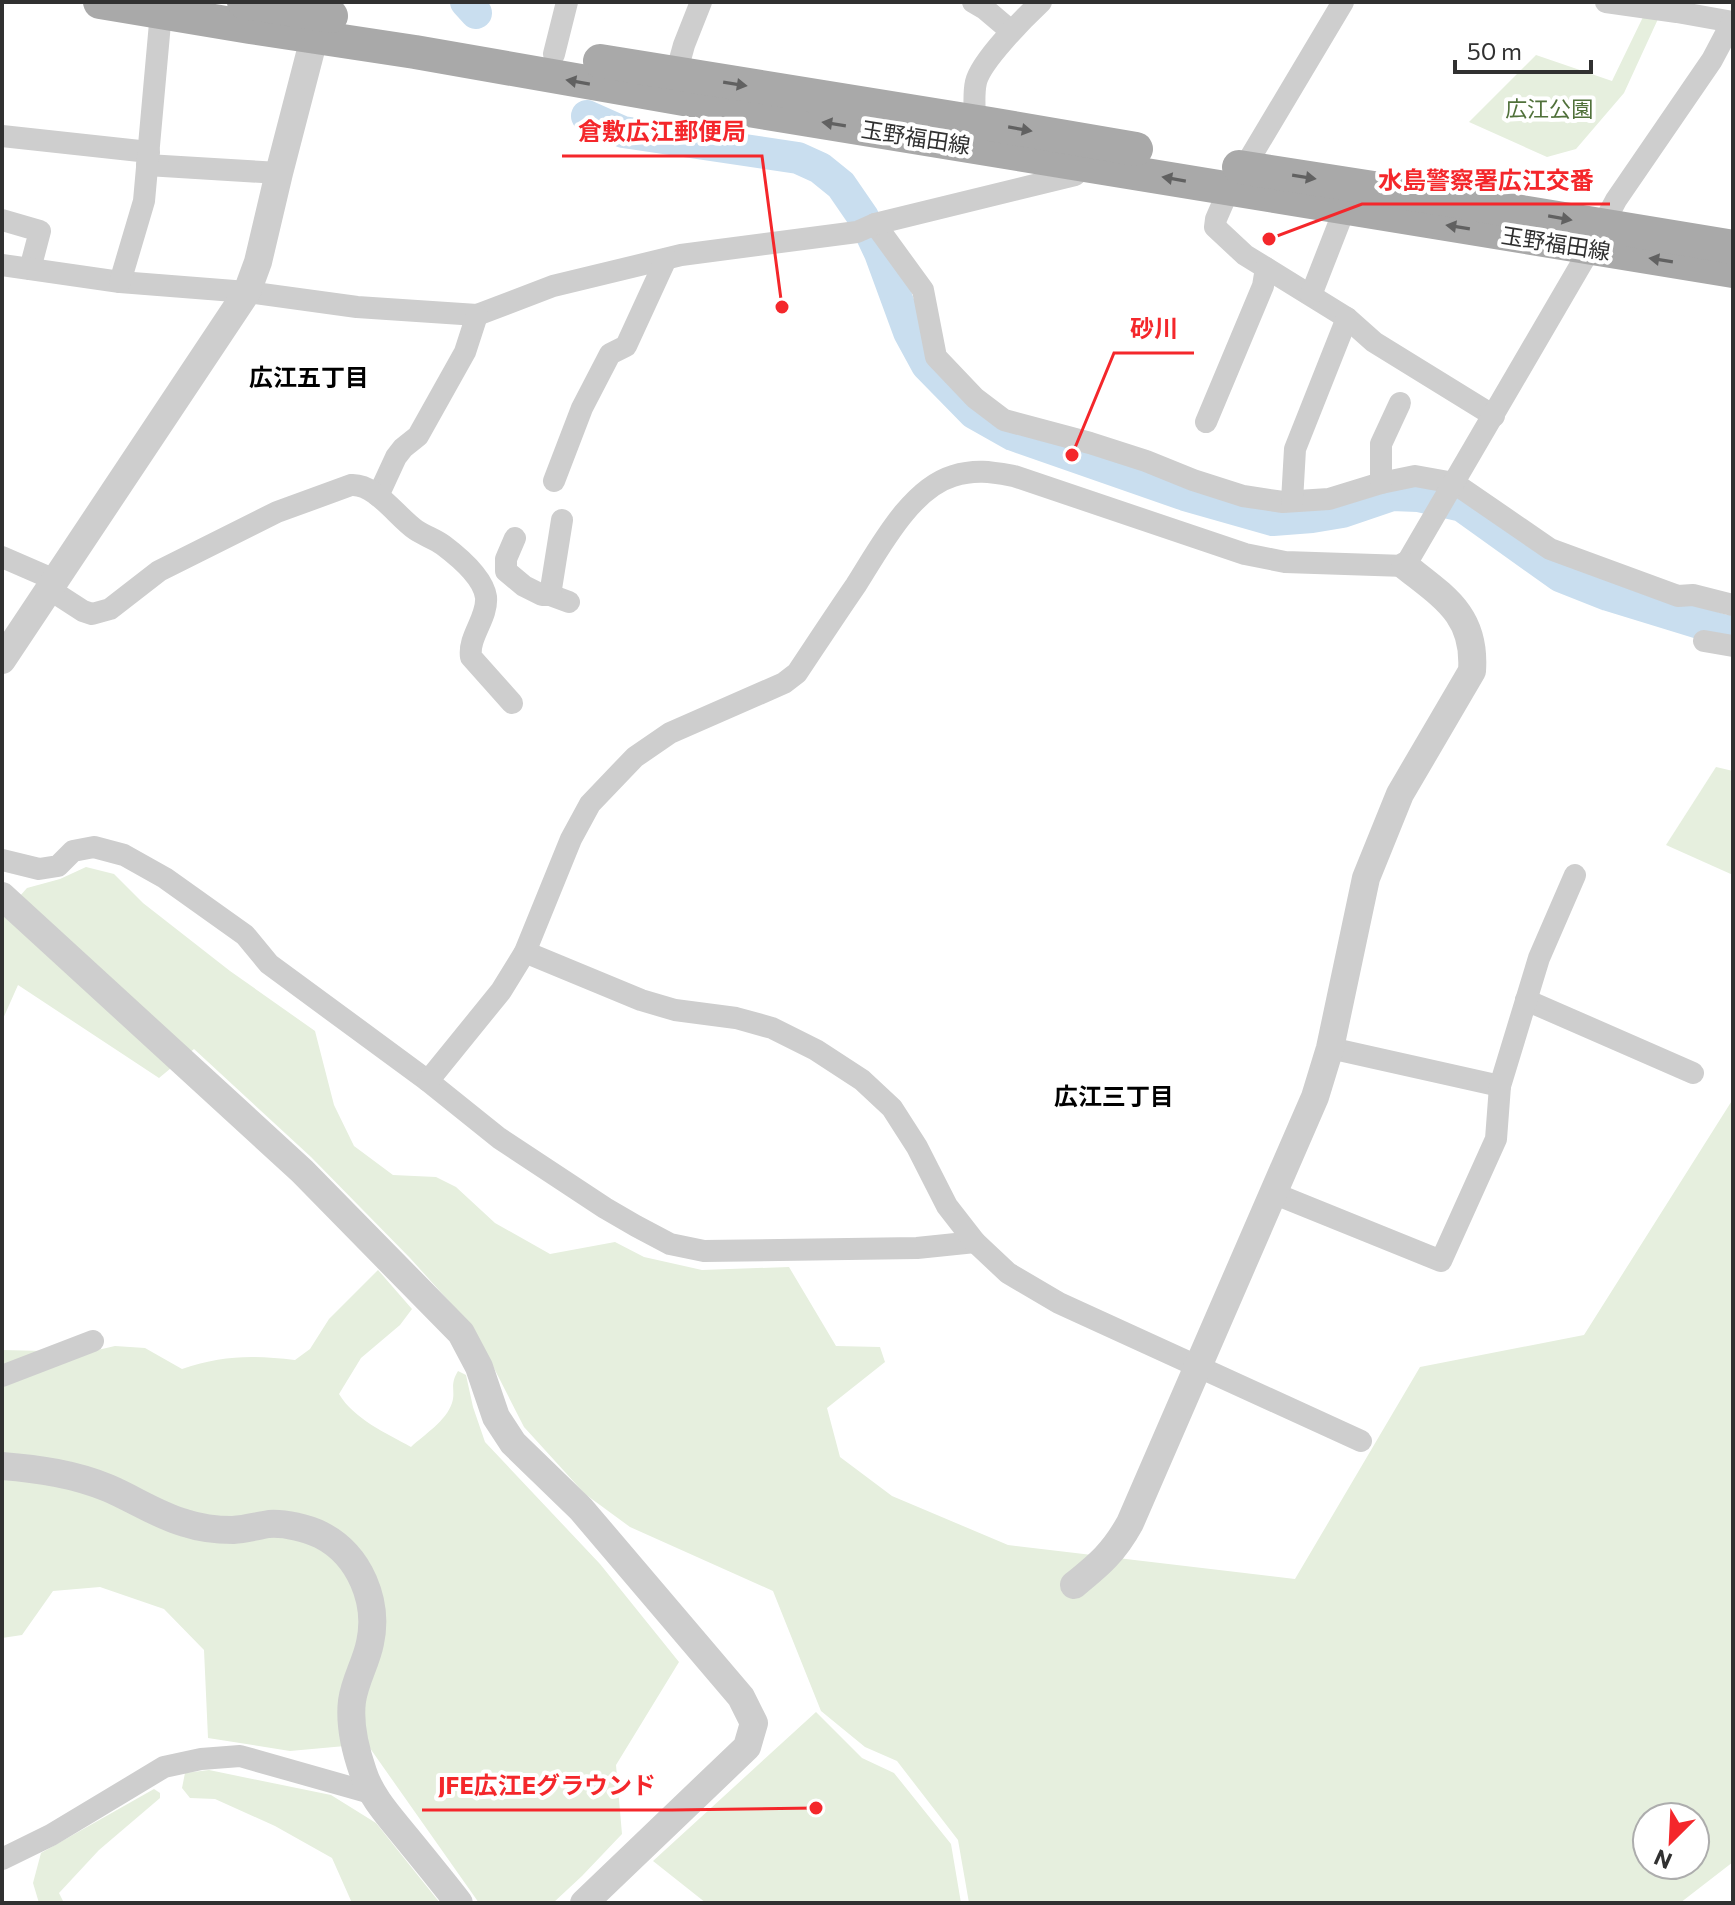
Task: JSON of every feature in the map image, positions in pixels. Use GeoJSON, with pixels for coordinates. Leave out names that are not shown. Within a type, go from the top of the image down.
{"type":"FeatureCollection","features":[{"type":"Feature","properties":{"kind":"main road","name":"玉野福田線"},"geometry":{"type":"LineString","coordinates":[[100,2],[161,12],[317,26],[554,54],[975,121],[1236,178],[1596,237],[1733,271]]}},
{"type":"Feature","properties":{"kind":"main road","name":"玉野福田線"},"geometry":{"type":"LineString","coordinates":[[244,2],[317,26],[415,52],[718,105],[1086,165],[1236,178],[1345,208],[1596,237],[1733,247]]}},
{"type":"Feature","properties":{"kind":"street"},"geometry":{"type":"LineString","coordinates":[[554,54],[567,2]]}},
{"type":"Feature","properties":{"kind":"street"},"geometry":{"type":"LineString","coordinates":[[676,74],[701,2]]}},
{"type":"Feature","properties":{"kind":"street"},"geometry":{"type":"LineString","coordinates":[[973,2],[1011,31]]}},
{"type":"Feature","properties":{"kind":"street"},"geometry":{"type":"LineString","coordinates":[[975,121],[978,75],[1011,31],[1041,2]]}},
{"type":"Feature","properties":{"kind":"street"},"geometry":{"type":"LineString","coordinates":[[1343,2],[1236,178],[1215,227],[1245,255],[1347,318],[1374,342],[1494,416]]}},
{"type":"Feature","properties":{"kind":"street"},"geometry":{"type":"LineString","coordinates":[[1405,566],[1616,200],[1712,60],[1732,22],[1606,2]]}},
{"type":"Feature","properties":{"kind":"street"},"geometry":{"type":"LineString","coordinates":[[120,282],[144,201],[161,12]]}},
{"type":"Feature","properties":{"kind":"street"},"geometry":{"type":"LineString","coordinates":[[2,660],[247,292],[258,262],[317,26]]}},
{"type":"Feature","properties":{"kind":"street"},"geometry":{"type":"LineString","coordinates":[[2,136],[148,159],[279,173]]}},
{"type":"Feature","properties":{"kind":"street"},"geometry":{"type":"LineString","coordinates":[[2,265],[120,282],[247,292],[357,307],[477,315],[553,286],[666,259],[866,228],[1072,176],[1086,165]]}},
{"type":"Feature","properties":{"kind":"street"},"geometry":{"type":"LineString","coordinates":[[1311,295],[1345,208]]}},
{"type":"Feature","properties":{"kind":"street"},"geometry":{"type":"LineString","coordinates":[[2,220],[40,231],[30,269]]}},
{"type":"Feature","properties":{"kind":"street"},"geometry":{"type":"LineString","coordinates":[[866,228],[923,290],[936,357],[975,398],[1004,420],[1118,452],[1243,496],[1283,502],[1329,499],[1415,476],[1454,483],[1550,549],[1678,596],[1693,595],[1733,605]]}},
{"type":"Feature","properties":{"kind":"street"},"geometry":{"type":"LineString","coordinates":[[554,481],[582,408],[610,354],[626,346],[666,259]]}},
{"type":"Feature","properties":{"kind":"street"},"geometry":{"type":"LineString","coordinates":[[1206,422],[1263,286],[1266,268]]}},
{"type":"Feature","properties":{"kind":"street"},"geometry":{"type":"LineString","coordinates":[[378,496],[396,457],[418,436],[465,352],[477,315]]}},
{"type":"Feature","properties":{"kind":"street"},"geometry":{"type":"LineString","coordinates":[[1292,501],[1295,449],[1347,318]]}},
{"type":"Feature","properties":{"kind":"street"},"geometry":{"type":"LineString","coordinates":[[1381,483],[1381,444],[1400,403]]}},
{"type":"Feature","properties":{"kind":"street"},"geometry":{"type":"LineString","coordinates":[[428,1081],[501,991],[525,952],[571,839],[590,804],[635,757],[670,733],[784,683],[797,673],[908,509],[928,489],[951,476],[981,470],[1014,476],[1245,554],[1285,562],[1405,566],[1445,598],[1469,631],[1472,671],[1400,794],[1366,878],[1330,1048],[1315,1097],[1130,1523],[1104,1561],[1074,1585]]}},
{"type":"Feature","properties":{"kind":"street"},"geometry":{"type":"LineString","coordinates":[[2,557],[52,584],[83,611],[92,614],[110,609],[159,571],[277,512],[359,484],[378,496],[415,529],[443,545],[479,581],[486,597],[486,607],[470,648],[471,657],[512,703]]}},
{"type":"Feature","properties":{"kind":"street"},"geometry":{"type":"LineString","coordinates":[[506,571],[524,586],[542,595],[559,598],[562,520]]}},
{"type":"Feature","properties":{"kind":"street"},"geometry":{"type":"LineString","coordinates":[[506,571],[506,559],[515,538]]}},
{"type":"Feature","properties":{"kind":"street"},"geometry":{"type":"LineString","coordinates":[[479,581],[506,571]]}},
{"type":"Feature","properties":{"kind":"street"},"geometry":{"type":"LineString","coordinates":[[1704,641],[1733,646]]}},
{"type":"Feature","properties":{"kind":"street"},"geometry":{"type":"LineString","coordinates":[[2,860],[39,869],[58,866],[73,851],[94,847],[124,855],[165,878],[245,935],[269,964],[428,1081],[499,1138],[605,1208],[670,1244],[704,1251],[917,1248],[975,1242]]}},
{"type":"Feature","properties":{"kind":"street"},"geometry":{"type":"LineString","coordinates":[[1273,1193],[1441,1261],[1496,1139],[1500,1086],[1539,958],[1575,875]]}},
{"type":"Feature","properties":{"kind":"street"},"geometry":{"type":"LineString","coordinates":[[2,896],[302,1171],[461,1333],[479,1367],[496,1417],[513,1443],[581,1509],[741,1697],[754,1723],[747,1747],[584,1903]]}},
{"type":"Feature","properties":{"kind":"street"},"geometry":{"type":"LineString","coordinates":[[525,952],[641,1000],[675,1010],[736,1018],[772,1028],[816,1050],[862,1080],[892,1108],[917,1147],[947,1206],[975,1242],[1008,1273],[1059,1303],[1361,1441]]}},
{"type":"Feature","properties":{"kind":"street"},"geometry":{"type":"LineString","coordinates":[[1526,1000],[1693,1073]]}},
{"type":"Feature","properties":{"kind":"street"},"geometry":{"type":"LineString","coordinates":[[1330,1048],[1500,1086]]}},
{"type":"Feature","properties":{"kind":"street"},"geometry":{"type":"LineString","coordinates":[[2,1376],[93,1341]]}},
{"type":"Feature","properties":{"kind":"street"},"geometry":{"type":"LineString","coordinates":[[2,1466],[75,1476],[110,1488],[184,1523],[209,1529],[235,1530],[273,1524],[300,1528],[322,1536],[342,1550],[369,1592],[374,1616],[370,1645],[357,1679],[351,1724],[364,1775],[374,1794],[459,1903]]}},
{"type":"Feature","properties":{"kind":"street"},"geometry":{"type":"LineString","coordinates":[[2,1859],[51,1835],[164,1767],[201,1759],[240,1756],[374,1794]]}},
{"type":"Feature","properties":{"kind":"green space","name":"広江公園"},"geometry":{"type":"Polygon","coordinates":[[[1643,17],[1658,19],[1624,93],[1576,149],[1547,157],[1469,122],[1536,55],[1612,81],[1643,17]]]}},
{"type":"Feature","properties":{"kind":"green space"},"geometry":{"type":"Polygon","coordinates":[[[1716,767],[1733,771],[1733,875],[1666,845],[1716,767]]]}},
{"type":"Feature","properties":{"kind":"green space"},"geometry":{"type":"Polygon","coordinates":[[[86,867],[114,874],[143,903],[230,971],[315,1031],[334,1105],[354,1146],[393,1175],[436,1177],[456,1187],[495,1223],[550,1254],[615,1242],[644,1257],[702,1270],[789,1267],[836,1346],[880,1347],[885,1362],[827,1408],[840,1457],[892,1496],[1008,1545],[1295,1579],[1420,1367],[1584,1335],[1733,1099],[1733,1862],[1711,1879],[1711,1801],[1631,1801],[1631,1881],[1708,1881],[1680,1903],[969,1903],[958,1840],[897,1761],[865,1747],[821,1711],[773,1591],[630,1527],[585,1494],[524,1427],[474,1329],[311,1157],[194,1049],[159,1078],[18,985],[2,1021],[2,916],[27,888],[60,879],[86,867]]]}},
{"type":"Feature","properties":{"kind":"green space"},"geometry":{"type":"Polygon","coordinates":[[[378,1270],[412,1309],[400,1325],[361,1358],[339,1394],[345,1403],[371,1425],[411,1447],[449,1410],[458,1371],[466,1375],[485,1442],[600,1564],[679,1662],[616,1765],[622,1834],[553,1903],[479,1903],[367,1744],[290,1751],[208,1738],[204,1650],[164,1609],[100,1587],[53,1591],[22,1635],[2,1638],[2,1350],[89,1352],[115,1346],[145,1348],[182,1369],[238,1357],[295,1360],[310,1349],[329,1319],[378,1270]]]}},
{"type":"Feature","properties":{"kind":"green space"},"geometry":{"type":"Polygon","coordinates":[[[816,1712],[862,1758],[894,1773],[951,1844],[961,1903],[706,1903],[653,1861],[816,1712]]]}},
{"type":"Feature","properties":{"kind":"green space"},"geometry":{"type":"Polygon","coordinates":[[[209,1770],[331,1795],[376,1823],[440,1903],[352,1903],[332,1858],[275,1826],[215,1799],[190,1798],[182,1788],[185,1773],[209,1770]]]}},
{"type":"Feature","properties":{"kind":"green space"},"geometry":{"type":"Polygon","coordinates":[[[154,1789],[160,1793],[160,1798],[99,1850],[59,1893],[64,1903],[39,1903],[33,1883],[41,1853],[154,1789]]]}},
{"type":"Feature","properties":{"kind":"waterway"},"geometry":{"type":"LineString","coordinates":[[466,2],[476,13]]}},
{"type":"Feature","properties":{"kind":"waterway"},"geometry":{"type":"LineString","coordinates":[[587,116],[623,132],[798,158],[820,168],[841,185],[863,217],[880,253],[909,332],[927,365],[974,413],[1013,435],[1185,495],[1273,520],[1342,512],[1392,495],[1418,496],[1462,506],[1560,576],[1608,595],[1733,632]]}},
{"type":"Feature","properties":{"kind":"place","name":"水島警察署広江交番"},"geometry":{"type":"Point","coordinates":[1269,239]}},
{"type":"Feature","properties":{"kind":"place","name":"倉敷広江郵便局"},"geometry":{"type":"Point","coordinates":[782,307]}},
{"type":"Feature","properties":{"kind":"place","name":"砂川"},"geometry":{"type":"Point","coordinates":[1072,455]}},
{"type":"Feature","properties":{"kind":"place","name":"JFE広江Eグラウンド"},"geometry":{"type":"Point","coordinates":[816,1808]}},
{"type":"Feature","properties":{"kind":"district","name":"広江五丁目"},"geometry":{"type":"Point","coordinates":[309,376]}},
{"type":"Feature","properties":{"kind":"district","name":"広江三丁目"},"geometry":{"type":"Point","coordinates":[1114,1095]}}]}
